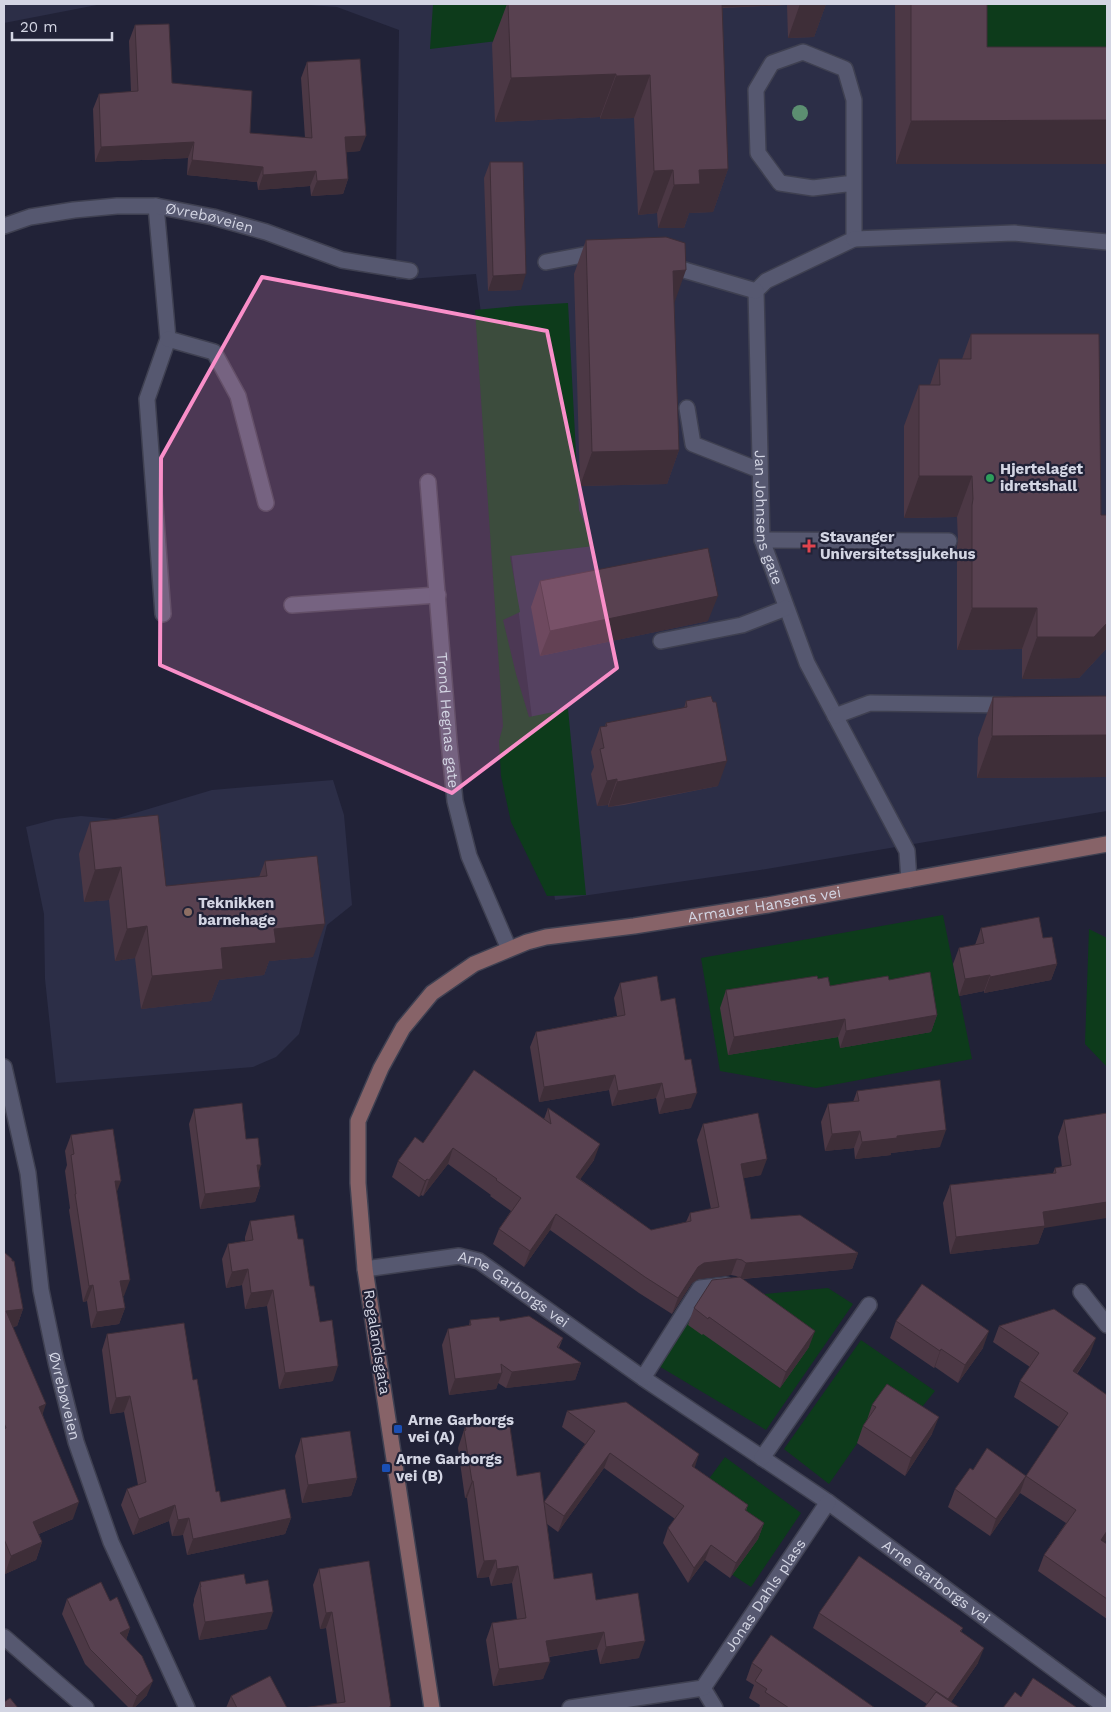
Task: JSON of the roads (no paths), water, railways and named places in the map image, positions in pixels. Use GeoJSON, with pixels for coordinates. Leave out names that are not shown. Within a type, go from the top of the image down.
{"type":"FeatureCollection","features":[{"type":"Feature","properties":{"kind":"street"},"geometry":{"type":"LineString","coordinates":[[854,183],[813,188],[780,183],[758,153],[756,90],[772,63],[803,52],[845,69],[854,100],[854,183],[854,238]]}},
{"type":"Feature","properties":{"kind":"street","name":"Øvrebøveien"},"geometry":{"type":"LineString","coordinates":[[4,226],[30,217],[74,210],[117,206],[156,206],[213,216],[266,232],[342,260],[410,271]]}},
{"type":"Feature","properties":{"kind":"street"},"geometry":{"type":"LineString","coordinates":[[156,206],[168,339],[147,399],[163,614]]}},
{"type":"Feature","properties":{"kind":"street"},"geometry":{"type":"LineString","coordinates":[[652,261],[756,291],[766,281],[854,238],[1014,233],[1107,242]]}},
{"type":"Feature","properties":{"kind":"street"},"geometry":{"type":"LineString","coordinates":[[546,262],[614,250]]}},
{"type":"Feature","properties":{"kind":"street","name":"Jan Johnsens gate"},"geometry":{"type":"LineString","coordinates":[[756,291],[762,540],[807,662],[907,850],[909,880]]}},
{"type":"Feature","properties":{"kind":"street"},"geometry":{"type":"LineString","coordinates":[[168,339],[214,352],[238,396],[266,502]]}},
{"type":"Feature","properties":{"kind":"street"},"geometry":{"type":"LineString","coordinates":[[688,408],[694,444],[759,470]]}},
{"type":"Feature","properties":{"kind":"street","name":"Trond Hegnas gate"},"geometry":{"type":"LineString","coordinates":[[428,482],[448,742],[455,801],[469,856],[509,948]]}},
{"type":"Feature","properties":{"kind":"street"},"geometry":{"type":"LineString","coordinates":[[762,540],[949,541]]}},
{"type":"Feature","properties":{"kind":"street"},"geometry":{"type":"LineString","coordinates":[[292,605],[438,595]]}},
{"type":"Feature","properties":{"kind":"street"},"geometry":{"type":"LineString","coordinates":[[661,641],[742,625],[786,608]]}},
{"type":"Feature","properties":{"kind":"street"},"geometry":{"type":"LineString","coordinates":[[835,716],[870,703],[1027,705]]}},
{"type":"Feature","properties":{"kind":"street","name":"Armauer Hansens vei"},"geometry":{"type":"LineString","coordinates":[[432,993],[474,964],[509,948],[546,937],[634,926],[909,880],[1107,844]]}},
{"type":"Feature","properties":{"kind":"street","name":"Rogalandsgata"},"geometry":{"type":"LineString","coordinates":[[432,993],[403,1028],[381,1068],[358,1121],[358,1182],[365,1269],[432,1708]]}},
{"type":"Feature","properties":{"kind":"street","name":"Øvrebøveien"},"geometry":{"type":"LineString","coordinates":[[4,1067],[28,1173],[41,1290],[56,1362],[76,1442],[110,1542],[187,1708]]}},
{"type":"Feature","properties":{"kind":"street","name":"Arne Garborgs vei"},"geometry":{"type":"LineString","coordinates":[[365,1269],[459,1256],[480,1262],[643,1378],[828,1502],[1107,1708]]}},
{"type":"Feature","properties":{"kind":"street"},"geometry":{"type":"LineString","coordinates":[[643,1378],[700,1288],[732,1284]]}},
{"type":"Feature","properties":{"kind":"street"},"geometry":{"type":"LineString","coordinates":[[1081,1292],[1107,1325]]}},
{"type":"Feature","properties":{"kind":"street"},"geometry":{"type":"LineString","coordinates":[[762,1458],[869,1305]]}},
{"type":"Feature","properties":{"kind":"street","name":"Jonas Dahls plass"},"geometry":{"type":"LineString","coordinates":[[703,1688],[828,1502]]}},
{"type":"Feature","properties":{"kind":"street"},"geometry":{"type":"LineString","coordinates":[[4,1637],[86,1708]]}},
{"type":"Feature","properties":{"kind":"street"},"geometry":{"type":"LineString","coordinates":[[570,1708],[703,1688],[715,1708]]}},
{"type":"Feature","properties":{"kind":"place","name":"Hjertelaget idrettshall"},"geometry":{"type":"Point","coordinates":[990,478]}},
{"type":"Feature","properties":{"kind":"place","name":"Stavanger Universitetssjukehus"},"geometry":{"type":"Point","coordinates":[809,546]}},
{"type":"Feature","properties":{"kind":"place","name":"Teknikken barnehage"},"geometry":{"type":"Point","coordinates":[188,912]}},
{"type":"Feature","properties":{"kind":"place","name":"Arne Garborgs vei (A)"},"geometry":{"type":"Point","coordinates":[398,1429]}},
{"type":"Feature","properties":{"kind":"place","name":"Arne Garborgs vei (B)"},"geometry":{"type":"Point","coordinates":[386,1468]}}]}
